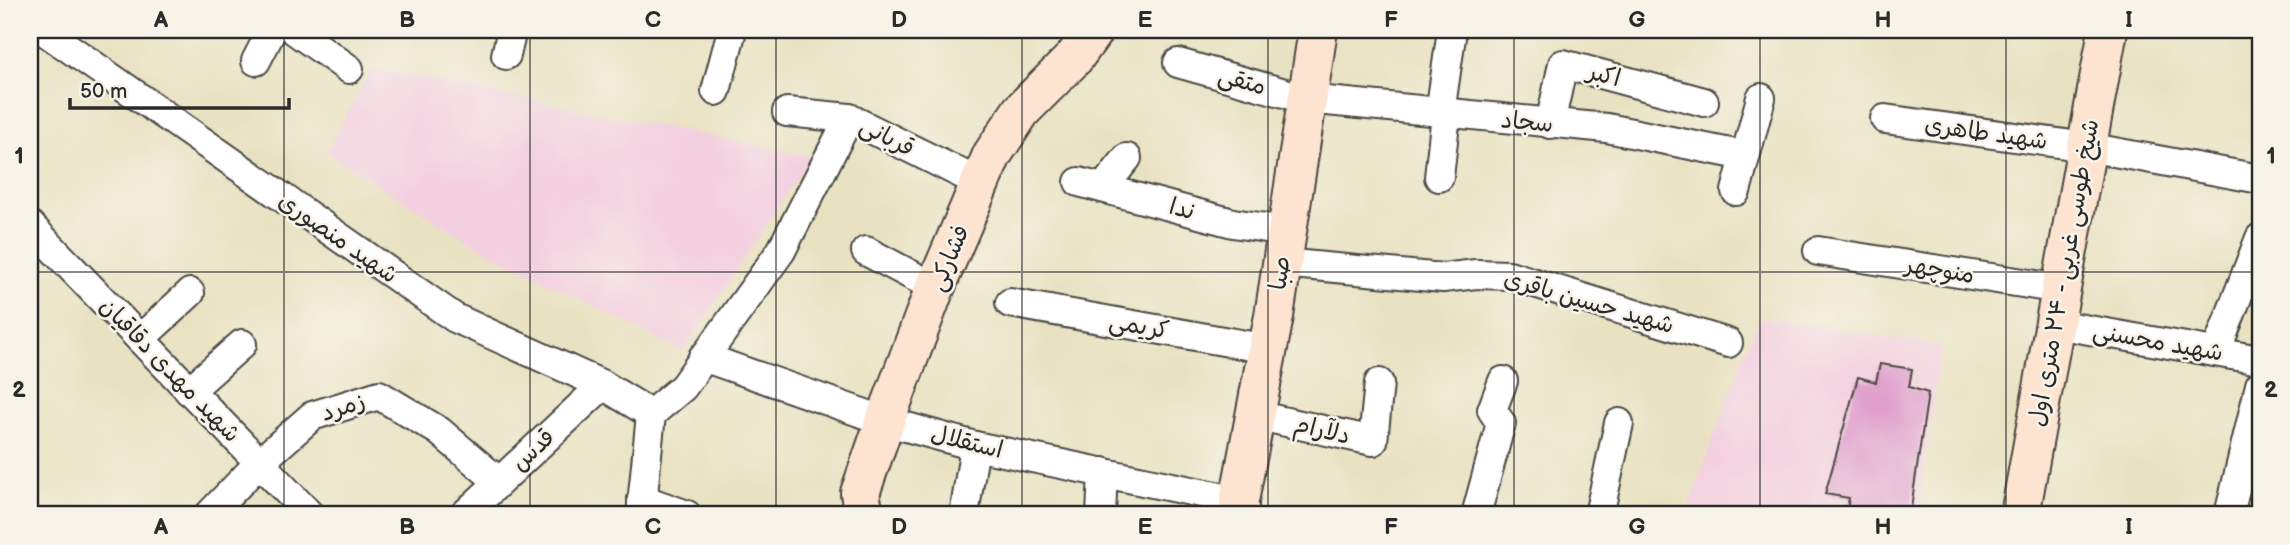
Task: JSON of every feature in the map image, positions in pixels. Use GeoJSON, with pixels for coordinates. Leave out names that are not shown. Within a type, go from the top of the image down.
{"type":"FeatureCollection","features":[{"type":"Feature","properties":{"kind":"street","name":"شهید منصوری"},"geometry":{"type":"LineString","coordinates":[[43,30],[455,318],[603,384],[651,414]]}},
{"type":"Feature","properties":{"kind":"street"},"geometry":{"type":"LineString","coordinates":[[256,61],[272,30]]}},
{"type":"Feature","properties":{"kind":"street"},"geometry":{"type":"LineString","coordinates":[[294,30],[349,69]]}},
{"type":"Feature","properties":{"kind":"street"},"geometry":{"type":"LineString","coordinates":[[716,91],[732,30]]}},
{"type":"Feature","properties":{"kind":"street","name":"فشارکی"},"geometry":{"type":"LineString","coordinates":[[864,515],[860,493],[936,288],[992,155],[1021,111],[1074,58],[1094,30]]}},
{"type":"Feature","properties":{"kind":"street","name":"صبا"},"geometry":{"type":"LineString","coordinates":[[1239,508],[1268,349],[1318,30]]}},
{"type":"Feature","properties":{"kind":"street"},"geometry":{"type":"LineString","coordinates":[[1439,177],[1452,30]]}},
{"type":"Feature","properties":{"kind":"street","name":"شیخ طوسی غربی - ۲۴ متری اول"},"geometry":{"type":"LineString","coordinates":[[2020,515],[2108,30]]}},
{"type":"Feature","properties":{"kind":"street","name":"متقی"},"geometry":{"type":"LineString","coordinates":[[1178,63],[1307,99]]}},
{"type":"Feature","properties":{"kind":"street","name":"اکبر"},"geometry":{"type":"LineString","coordinates":[[1550,124],[1563,64],[1704,102]]}},
{"type":"Feature","properties":{"kind":"street"},"geometry":{"type":"LineString","coordinates":[[1736,191],[1761,98]]}},
{"type":"Feature","properties":{"kind":"street","name":"سجاد"},"geometry":{"type":"LineString","coordinates":[[1307,99],[1607,128],[1745,156]]}},
{"type":"Feature","properties":{"kind":"street","name":"قربانی"},"geometry":{"type":"LineString","coordinates":[[787,112],[849,118],[980,183]]}},
{"type":"Feature","properties":{"kind":"street"},"geometry":{"type":"LineString","coordinates":[[687,515],[642,507],[651,414],[683,387],[781,251],[849,118]]}},
{"type":"Feature","properties":{"kind":"street","name":"شهید طاهری"},"geometry":{"type":"LineString","coordinates":[[1885,119],[2087,148],[2260,179]]}},
{"type":"Feature","properties":{"kind":"street","name":"ندا"},"geometry":{"type":"LineString","coordinates":[[1127,158],[1091,185],[1233,223],[1284,247]]}},
{"type":"Feature","properties":{"kind":"street","name":"شهید مهدی دقاقیان"},"geometry":{"type":"LineString","coordinates":[[30,225],[309,515]]}},
{"type":"Feature","properties":{"kind":"street"},"geometry":{"type":"LineString","coordinates":[[2216,352],[2260,238]]}},
{"type":"Feature","properties":{"kind":"street","name":"شهید حسین باقری"},"geometry":{"type":"LineString","coordinates":[[1284,247],[1443,278],[1476,274],[1509,275],[1728,344]]}},
{"type":"Feature","properties":{"kind":"street"},"geometry":{"type":"LineString","coordinates":[[866,251],[936,288]]}},
{"type":"Feature","properties":{"kind":"street","name":"منوچهر"},"geometry":{"type":"LineString","coordinates":[[1818,251],[2058,307]]}},
{"type":"Feature","properties":{"kind":"street"},"geometry":{"type":"LineString","coordinates":[[140,339],[190,293]]}},
{"type":"Feature","properties":{"kind":"street","name":"کریمی"},"geometry":{"type":"LineString","coordinates":[[1010,303],[1268,349]]}},
{"type":"Feature","properties":{"kind":"street","name":"شهید محسنی"},"geometry":{"type":"LineString","coordinates":[[2058,307],[2216,352],[2260,360]]}},
{"type":"Feature","properties":{"kind":"street"},"geometry":{"type":"LineString","coordinates":[[189,391],[242,344]]}},
{"type":"Feature","properties":{"kind":"street","name":"استقلال"},"geometry":{"type":"LineString","coordinates":[[703,357],[886,421],[975,446],[1103,472],[1239,508]]}},
{"type":"Feature","properties":{"kind":"street"},"geometry":{"type":"LineString","coordinates":[[1476,515],[1501,423],[1492,410],[1503,381]]}},
{"type":"Feature","properties":{"kind":"street","name":"دلآرام"},"geometry":{"type":"LineString","coordinates":[[1255,415],[1373,441],[1378,383]]}},
{"type":"Feature","properties":{"kind":"street","name":"قدس"},"geometry":{"type":"LineString","coordinates":[[464,515],[603,384]]}},
{"type":"Feature","properties":{"kind":"street"},"geometry":{"type":"LineString","coordinates":[[2229,515],[2260,386]]}},
{"type":"Feature","properties":{"kind":"street","name":"زمرد"},"geometry":{"type":"LineString","coordinates":[[209,515],[259,463],[312,416],[379,395],[439,430],[499,482]]}},
{"type":"Feature","properties":{"kind":"street"},"geometry":{"type":"LineString","coordinates":[[1599,515],[1619,423]]}},
{"type":"Feature","properties":{"kind":"street"},"geometry":{"type":"LineString","coordinates":[[964,515],[975,446]]}},
{"type":"Feature","properties":{"kind":"street"},"geometry":{"type":"LineString","coordinates":[[1101,515],[1103,472]]}},
{"type":"Feature","properties":{"kind":"shaded area"},"geometry":{"type":"Polygon","coordinates":[[[372,68],[811,156],[683,352],[474,244],[326,152],[372,68]]]}},
{"type":"Feature","properties":{"kind":"shaded area"},"geometry":{"type":"Polygon","coordinates":[[[1761,317],[1941,346],[1918,515],[1686,515],[1746,348],[1761,317]]]}},
{"type":"Feature","properties":{"kind":"building"},"geometry":{"type":"Polygon","coordinates":[[[1880,364],[1912,369],[1909,387],[1928,393],[1910,515],[1846,515],[1849,498],[1825,494],[1858,377],[1876,382],[1880,364]]]}}]}
